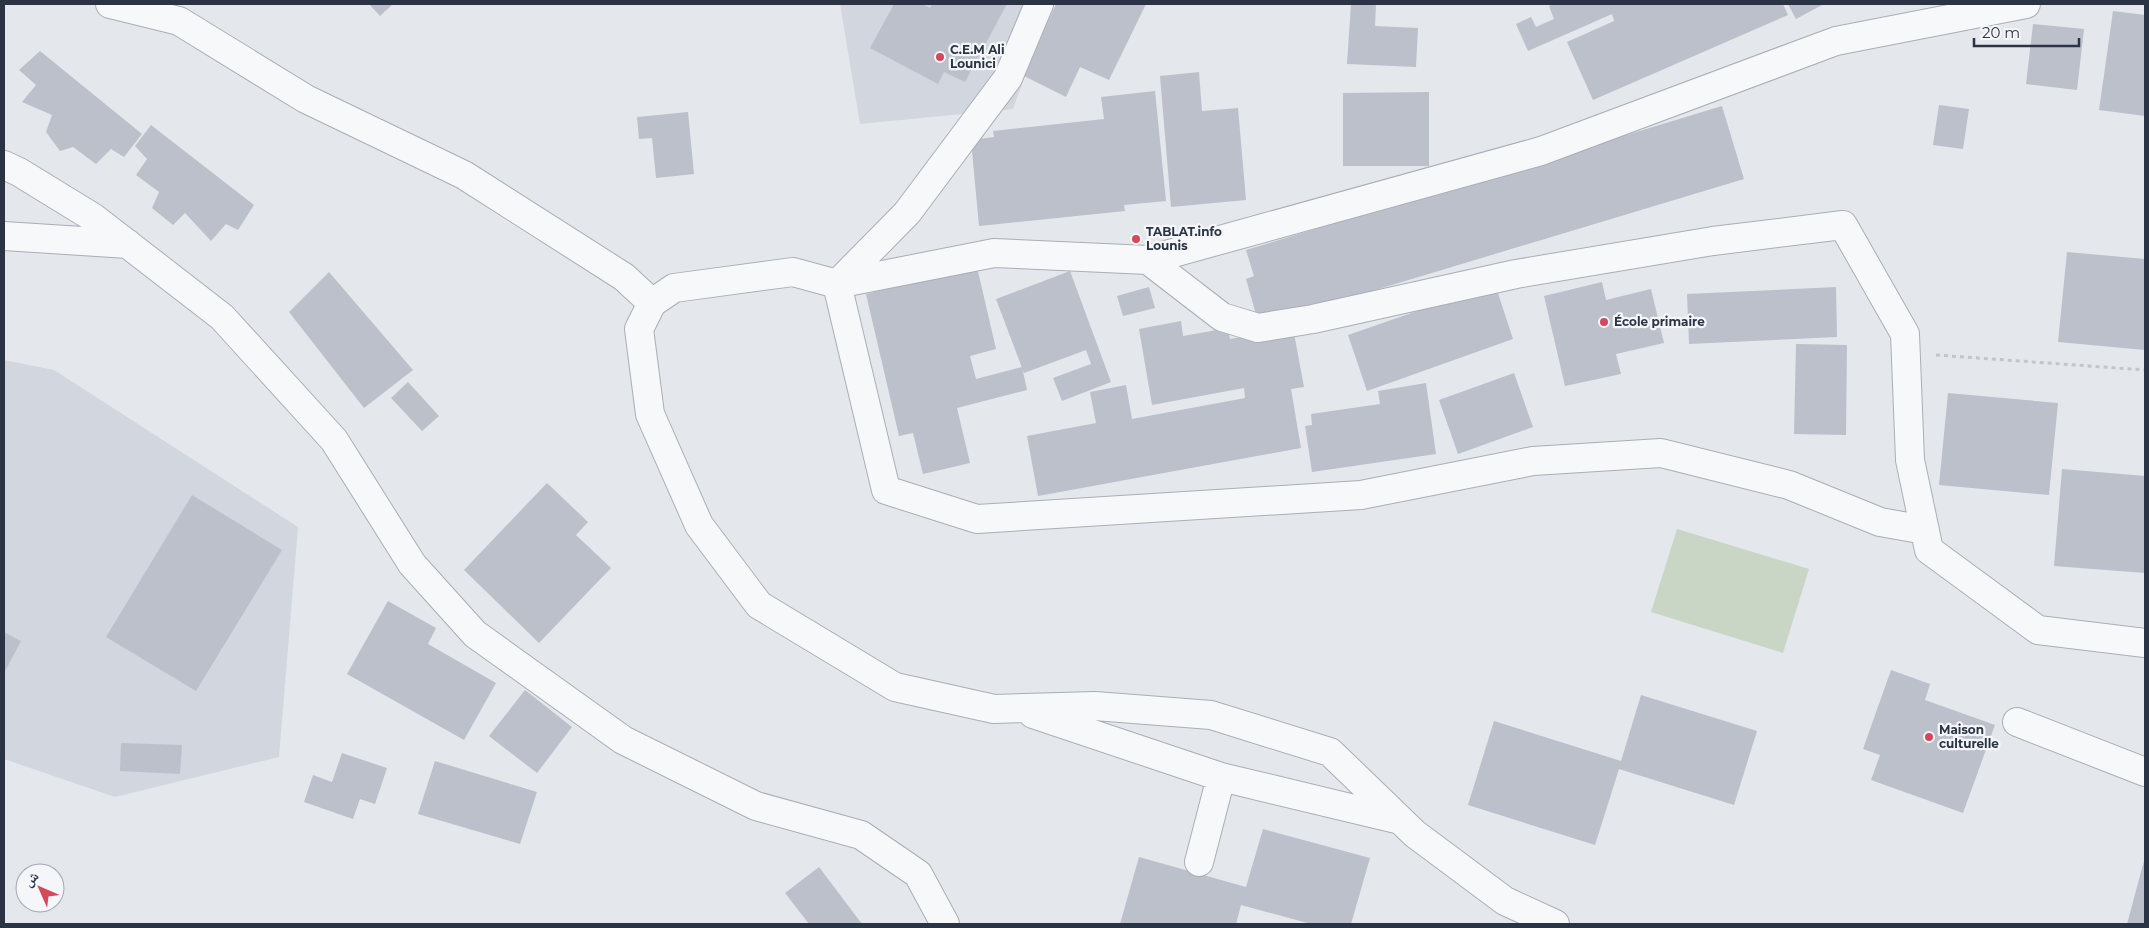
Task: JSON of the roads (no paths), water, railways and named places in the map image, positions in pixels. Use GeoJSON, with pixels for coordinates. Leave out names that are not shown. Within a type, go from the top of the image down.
{"type":"FeatureCollection","features":[{"type":"Feature","properties":{"kind":"street"},"geometry":{"type":"LineString","coordinates":[[110,4],[179,21],[306,99],[464,175],[624,278],[652,303]]}},
{"type":"Feature","properties":{"kind":"street"},"geometry":{"type":"LineString","coordinates":[[837,284],[907,213],[1008,78],[1039,4]]}},
{"type":"Feature","properties":{"kind":"street"},"geometry":{"type":"LineString","coordinates":[[1555,924],[1505,901],[1415,834],[1330,752],[1211,715],[1096,706],[994,709],[895,687],[759,605],[700,524],[650,414],[639,329],[652,303],[674,288],[793,272],[837,284],[994,252],[1148,260],[1541,151],[1836,41],[2026,4]]}},
{"type":"Feature","properties":{"kind":"street"},"geometry":{"type":"LineString","coordinates":[[4,166],[19,172],[94,218],[222,317],[334,440],[412,564],[475,634],[623,740],[756,806],[861,836],[918,874],[945,924]]}},
{"type":"Feature","properties":{"kind":"street"},"geometry":{"type":"LineString","coordinates":[[1148,260],[1222,317],[1258,328],[1313,319],[1516,274],[1713,241],[1843,225],[1905,334],[1910,460],[1929,550],[2038,630],[2145,643]]}},
{"type":"Feature","properties":{"kind":"street"},"geometry":{"type":"LineString","coordinates":[[4,236],[128,244]]}},
{"type":"Feature","properties":{"kind":"street"},"geometry":{"type":"LineString","coordinates":[[837,284],[886,490],[976,519],[1361,495],[1533,460],[1661,453],[1789,485],[1880,522],[1925,530]]}},
{"type":"Feature","properties":{"kind":"street"},"geometry":{"type":"LineString","coordinates":[[1015,708],[1221,777],[1401,820]]}},
{"type":"Feature","properties":{"kind":"street"},"geometry":{"type":"LineString","coordinates":[[2017,722],[2145,772]]}},
{"type":"Feature","properties":{"kind":"street"},"geometry":{"type":"LineString","coordinates":[[1199,862],[1221,777]]}},
{"type":"Feature","properties":{"kind":"place","name":"C.E.M Ali Lounici"},"geometry":{"type":"Point","coordinates":[940,57]}},
{"type":"Feature","properties":{"kind":"place","name":"TABLAT.info Lounis"},"geometry":{"type":"Point","coordinates":[1136,239]}},
{"type":"Feature","properties":{"kind":"place","name":"École primaire"},"geometry":{"type":"Point","coordinates":[1604,322]}},
{"type":"Feature","properties":{"kind":"place","name":"Maison culturelle"},"geometry":{"type":"Point","coordinates":[1929,737]}}]}
